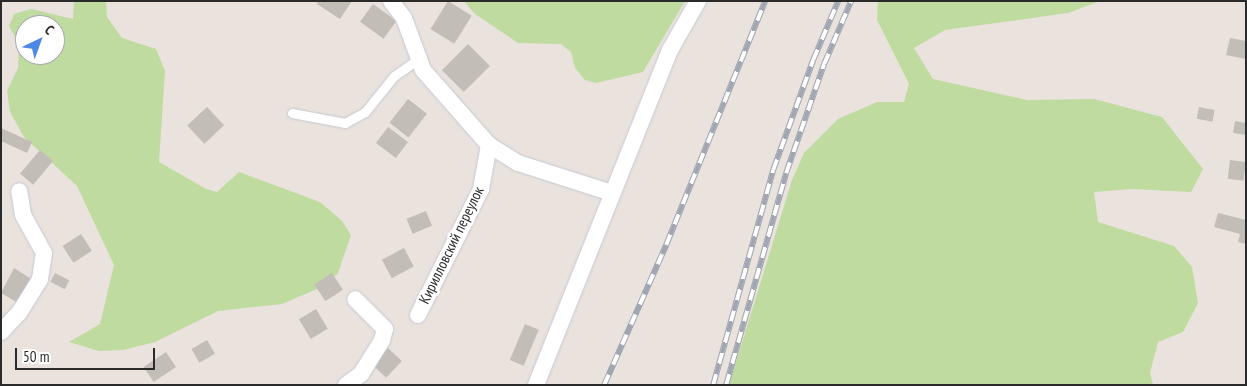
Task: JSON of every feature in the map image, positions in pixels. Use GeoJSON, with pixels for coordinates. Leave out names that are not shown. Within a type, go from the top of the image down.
{"type":"FeatureCollection","features":[{"type":"Feature","properties":{"kind":"street"},"geometry":{"type":"LineString","coordinates":[[392,1],[404,18],[418,60],[437,88],[489,145],[518,163],[612,193]]}},
{"type":"Feature","properties":{"kind":"street"},"geometry":{"type":"LineString","coordinates":[[536,385],[670,50],[698,1]]}},
{"type":"Feature","properties":{"kind":"street","name":"Кирилловский переулок"},"geometry":{"type":"LineString","coordinates":[[418,315],[481,190],[489,145]]}},
{"type":"Feature","properties":{"kind":"street"},"geometry":{"type":"LineString","coordinates":[[1,332],[19,313],[40,279],[44,253],[23,215],[19,191]]}},
{"type":"Feature","properties":{"kind":"street"},"geometry":{"type":"LineString","coordinates":[[346,385],[361,374],[382,340],[384,329],[355,300]]}},
{"type":"Feature","properties":{"kind":"lane"},"geometry":{"type":"LineString","coordinates":[[292,113],[345,123],[365,112],[394,76],[418,60]]}},
{"type":"Feature","properties":{"kind":"green space"},"geometry":{"type":"Polygon","coordinates":[[[74,1],[106,1],[107,17],[122,38],[156,49],[165,71],[159,162],[206,189],[217,192],[239,172],[320,202],[342,221],[351,235],[338,273],[326,285],[282,304],[218,311],[155,342],[123,350],[99,351],[69,342],[100,324],[114,265],[77,186],[24,137],[10,112],[7,91],[18,65],[65,65],[65,17],[73,19],[74,1]]]}},
{"type":"Feature","properties":{"kind":"green space"},"geometry":{"type":"Polygon","coordinates":[[[464,1],[685,1],[643,72],[596,83],[585,80],[575,68],[571,52],[561,44],[518,43],[475,14],[464,1]]]}},
{"type":"Feature","properties":{"kind":"green space"},"geometry":{"type":"Polygon","coordinates":[[[878,1],[1100,1],[1068,13],[945,30],[914,48],[933,79],[1027,100],[1094,99],[1162,117],[1203,169],[1191,192],[1132,189],[1094,192],[1098,222],[1174,246],[1192,267],[1198,303],[1183,332],[1158,342],[1150,373],[1153,385],[729,385],[792,180],[804,153],[838,119],[877,102],[904,102],[909,84],[877,20],[878,1]]]}},
{"type":"Feature","properties":{"kind":"green space"},"geometry":{"type":"Polygon","coordinates":[[[31,9],[56,15],[15,15],[15,37],[9,26],[14,14],[31,9]]]}},
{"type":"Feature","properties":{"kind":"building"},"geometry":{"type":"Polygon","coordinates":[[[318,1],[352,1],[340,19],[317,4],[318,1]]]}},
{"type":"Feature","properties":{"kind":"building"},"geometry":{"type":"Polygon","coordinates":[[[448,1],[472,16],[454,44],[431,29],[448,1]]]}},
{"type":"Feature","properties":{"kind":"building"},"geometry":{"type":"Polygon","coordinates":[[[373,4],[396,21],[384,39],[360,22],[373,4]]]}},
{"type":"Feature","properties":{"kind":"building"},"geometry":{"type":"Polygon","coordinates":[[[1230,38],[1246,41],[1246,59],[1226,55],[1230,38]]]}},
{"type":"Feature","properties":{"kind":"building"},"geometry":{"type":"Polygon","coordinates":[[[468,44],[490,66],[464,92],[442,70],[468,44]]]}},
{"type":"Feature","properties":{"kind":"building"},"geometry":{"type":"Polygon","coordinates":[[[408,99],[427,114],[408,137],[390,123],[408,99]]]}},
{"type":"Feature","properties":{"kind":"building"},"geometry":{"type":"Polygon","coordinates":[[[207,107],[224,125],[204,144],[187,125],[207,107]]]}},
{"type":"Feature","properties":{"kind":"building"},"geometry":{"type":"Polygon","coordinates":[[[1199,107],[1215,110],[1212,122],[1197,119],[1199,107]]]}},
{"type":"Feature","properties":{"kind":"building"},"geometry":{"type":"Polygon","coordinates":[[[1235,121],[1246,123],[1246,135],[1233,133],[1235,121]]]}},
{"type":"Feature","properties":{"kind":"building"},"geometry":{"type":"Polygon","coordinates":[[[388,127],[408,142],[396,158],[376,143],[388,127]]]}},
{"type":"Feature","properties":{"kind":"building"},"geometry":{"type":"Polygon","coordinates":[[[1,128],[32,142],[27,153],[1,141],[1,128]]]}},
{"type":"Feature","properties":{"kind":"building"},"geometry":{"type":"Polygon","coordinates":[[[40,150],[53,161],[33,185],[20,174],[40,150]]]}},
{"type":"Feature","properties":{"kind":"building"},"geometry":{"type":"Polygon","coordinates":[[[1230,160],[1246,162],[1244,181],[1228,179],[1230,160]]]}},
{"type":"Feature","properties":{"kind":"building"},"geometry":{"type":"Polygon","coordinates":[[[426,211],[432,226],[413,234],[407,219],[426,211]]]}},
{"type":"Feature","properties":{"kind":"building"},"geometry":{"type":"Polygon","coordinates":[[[1218,213],[1246,220],[1246,244],[1238,242],[1240,234],[1214,227],[1218,213]]]}},
{"type":"Feature","properties":{"kind":"building"},"geometry":{"type":"Polygon","coordinates":[[[81,234],[92,251],[73,263],[63,246],[81,234]]]}},
{"type":"Feature","properties":{"kind":"building"},"geometry":{"type":"Polygon","coordinates":[[[404,248],[414,267],[392,278],[382,260],[404,248]]]}},
{"type":"Feature","properties":{"kind":"building"},"geometry":{"type":"Polygon","coordinates":[[[14,268],[33,280],[18,303],[1,293],[14,268]]]}},
{"type":"Feature","properties":{"kind":"building"},"geometry":{"type":"Polygon","coordinates":[[[55,273],[69,280],[65,289],[50,282],[55,273]]]}},
{"type":"Feature","properties":{"kind":"building"},"geometry":{"type":"Polygon","coordinates":[[[332,273],[343,290],[325,301],[314,284],[332,273]]]}},
{"type":"Feature","properties":{"kind":"building"},"geometry":{"type":"Polygon","coordinates":[[[316,309],[328,329],[311,339],[299,319],[316,309]]]}},
{"type":"Feature","properties":{"kind":"building"},"geometry":{"type":"Polygon","coordinates":[[[525,324],[539,330],[524,366],[510,360],[525,324]]]}},
{"type":"Feature","properties":{"kind":"building"},"geometry":{"type":"Polygon","coordinates":[[[207,340],[215,354],[199,363],[191,349],[207,340]]]}},
{"type":"Feature","properties":{"kind":"building"},"geometry":{"type":"Polygon","coordinates":[[[388,348],[402,361],[386,378],[372,365],[388,348]]]}},
{"type":"Feature","properties":{"kind":"building"},"geometry":{"type":"Polygon","coordinates":[[[166,352],[176,367],[154,382],[144,367],[166,352]]]}},
{"type":"Feature","properties":{"kind":"railway"},"geometry":{"type":"LineString","coordinates":[[604,385],[666,245],[765,1]]}},
{"type":"Feature","properties":{"kind":"railway"},"geometry":{"type":"LineString","coordinates":[[713,385],[773,170],[813,60],[838,1]]}},
{"type":"Feature","properties":{"kind":"railway"},"geometry":{"type":"LineString","coordinates":[[726,385],[786,173],[824,64],[851,1]]}}]}
